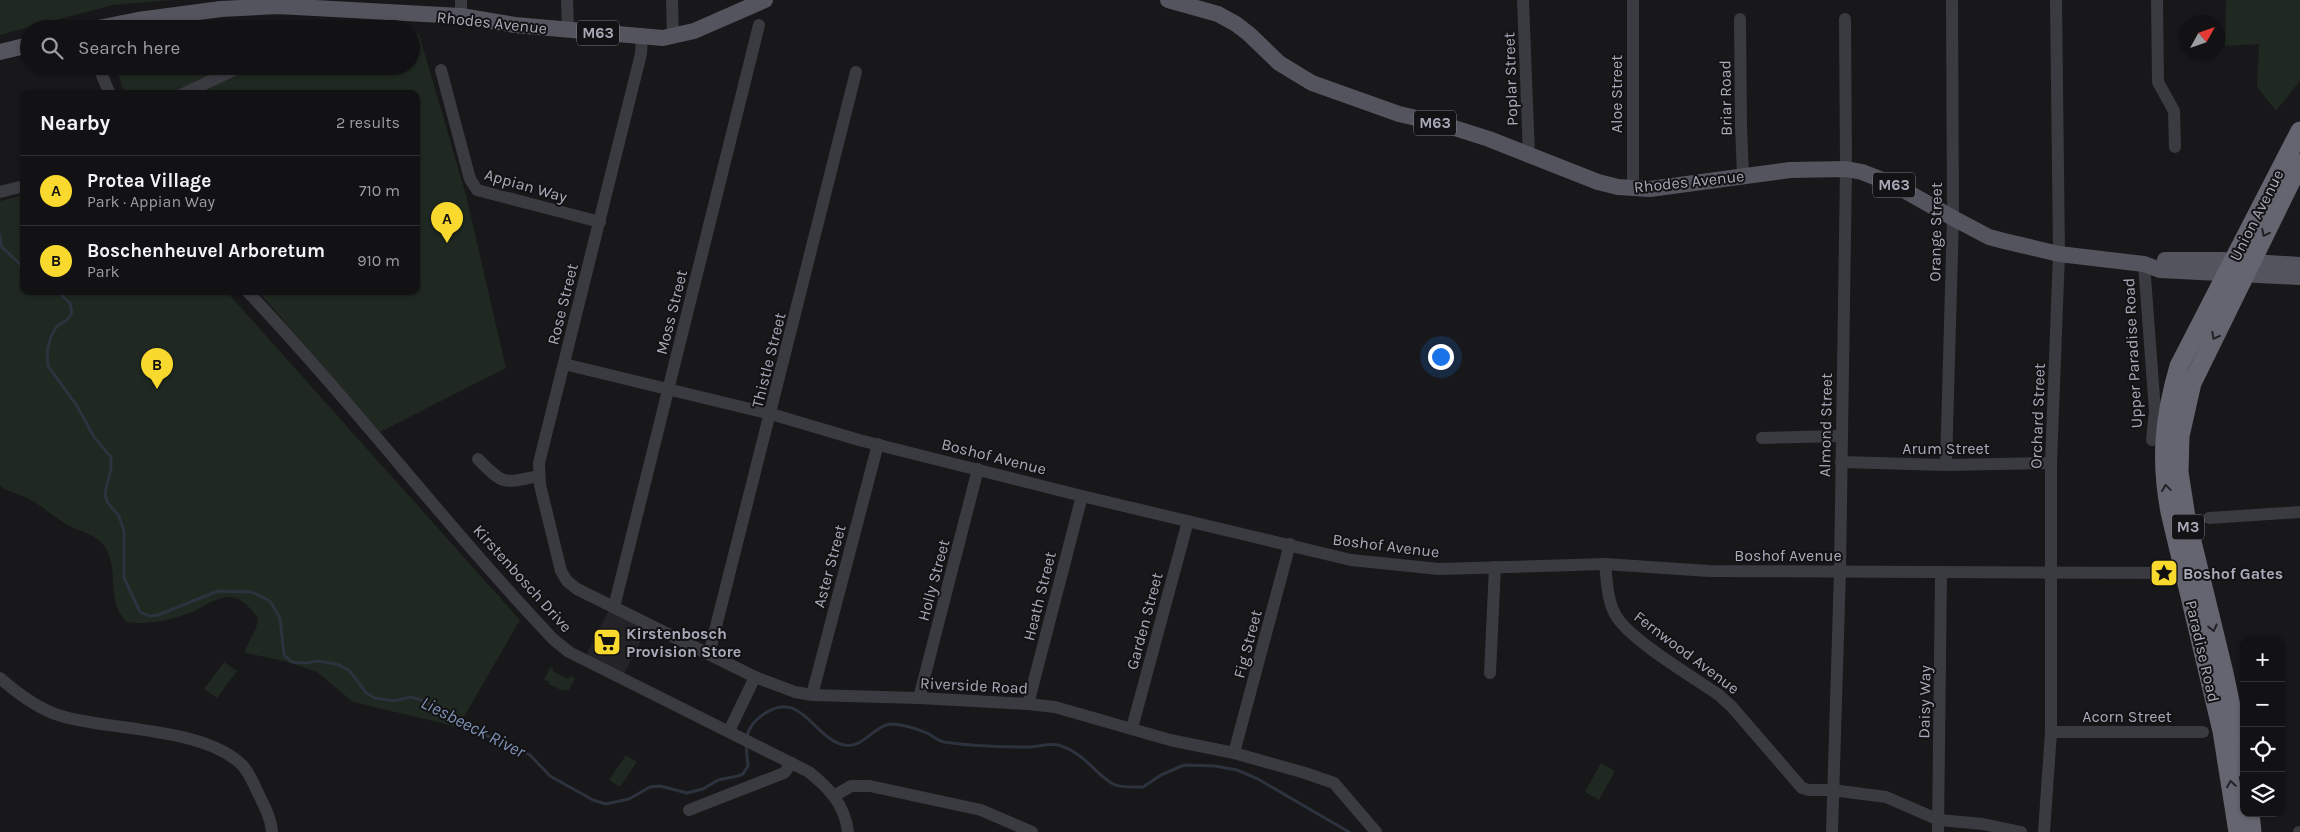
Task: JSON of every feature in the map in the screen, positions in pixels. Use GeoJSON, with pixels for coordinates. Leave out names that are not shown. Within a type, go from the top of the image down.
{"type":"FeatureCollection","features":[{"type":"Feature","properties":{"kind":"highway","name":"Union Avenue"},"geometry":{"type":"LineString","coordinates":[[2239,267],[2300,131]]}},
{"type":"Feature","properties":{"kind":"highway","name":"Union Avenue"},"geometry":{"type":"LineString","coordinates":[[2239,267],[2300,163]]}},
{"type":"Feature","properties":{"kind":"highway","name":"Paradise Road"},"geometry":{"type":"LineString","coordinates":[[2239,267],[2186,402],[2180,436],[2179,460],[2186,517],[2224,673],[2240,749]]}},
{"type":"Feature","properties":{"kind":"highway","name":"Paradise Road"},"geometry":{"type":"LineString","coordinates":[[2238,832],[2222,731],[2170,512],[2165,484],[2163,451],[2168,406],[2179,366],[2239,267]]}},
{"type":"Feature","properties":{"kind":"highway"},"geometry":{"type":"LineString","coordinates":[[2250,817],[2252,832]]}},
{"type":"Feature","properties":{"kind":"main road","name":"Rhodes Avenue"},"geometry":{"type":"LineString","coordinates":[[138,20],[222,9],[278,6],[461,8],[515,25],[642,37],[673,37],[704,27],[765,0]]}},
{"type":"Feature","properties":{"kind":"main road","name":"Rhodes Avenue"},"geometry":{"type":"LineString","coordinates":[[1168,0],[1218,14],[1236,24],[1279,63],[1312,83],[1399,114],[1442,124],[1488,139],[1598,182],[1650,189],[1790,170],[1846,169],[1862,172],[1895,185],[1989,236],[2022,247],[2058,254],[2144,264],[2160,270],[2239,267]]}},
{"type":"Feature","properties":{"kind":"main road"},"geometry":{"type":"LineString","coordinates":[[0,52],[20,47]]}},
{"type":"Feature","properties":{"kind":"main road","name":"M63"},"geometry":{"type":"LineString","coordinates":[[2239,267],[2300,264]]}},
{"type":"Feature","properties":{"kind":"main road","name":"M63"},"geometry":{"type":"LineString","coordinates":[[2239,267],[2300,277]]}},
{"type":"Feature","properties":{"kind":"street"},"geometry":{"type":"LineString","coordinates":[[567,0],[568,30]]}},
{"type":"Feature","properties":{"kind":"street"},"geometry":{"type":"LineString","coordinates":[[672,0],[673,37]]}},
{"type":"Feature","properties":{"kind":"street","name":"Poplar Street"},"geometry":{"type":"LineString","coordinates":[[1523,0],[1529,156]]}},
{"type":"Feature","properties":{"kind":"street","name":"Aloe Street"},"geometry":{"type":"LineString","coordinates":[[1632,0],[1633,188]]}},
{"type":"Feature","properties":{"kind":"street","name":"Orange Street"},"geometry":{"type":"LineString","coordinates":[[1946,465],[1953,218],[1952,0]]}},
{"type":"Feature","properties":{"kind":"street","name":"Orchard Street"},"geometry":{"type":"LineString","coordinates":[[2044,832],[2051,732],[2051,463],[2058,254],[2056,0]]}},
{"type":"Feature","properties":{"kind":"street"},"geometry":{"type":"LineString","coordinates":[[2157,0],[2158,82],[2174,111],[2175,147]]}},
{"type":"Feature","properties":{"kind":"street","name":"Briar Road"},"geometry":{"type":"LineString","coordinates":[[1740,19],[1741,125],[1744,176]]}},
{"type":"Feature","properties":{"kind":"street","name":"Almond Street"},"geometry":{"type":"LineString","coordinates":[[1832,832],[1840,571],[1840,462],[1846,169],[1844,19]]}},
{"type":"Feature","properties":{"kind":"street","name":"Moss Street"},"geometry":{"type":"LineString","coordinates":[[614,607],[758,25]]}},
{"type":"Feature","properties":{"kind":"street","name":"Rose Street"},"geometry":{"type":"LineString","coordinates":[[565,578],[539,476],[540,458],[641,54],[642,37]]}},
{"type":"Feature","properties":{"kind":"street","name":"Appian Way"},"geometry":{"type":"LineString","coordinates":[[441,70],[470,179],[477,190],[600,222]]}},
{"type":"Feature","properties":{"kind":"street","name":"Thistle Street"},"geometry":{"type":"LineString","coordinates":[[710,654],[856,72]]}},
{"type":"Feature","properties":{"kind":"street"},"geometry":{"type":"LineString","coordinates":[[102,75],[108,90]]}},
{"type":"Feature","properties":{"kind":"street"},"geometry":{"type":"LineString","coordinates":[[191,90],[223,75]]}},
{"type":"Feature","properties":{"kind":"street"},"geometry":{"type":"LineString","coordinates":[[0,192],[20,187]]}},
{"type":"Feature","properties":{"kind":"street","name":"Upper Paradise Road"},"geometry":{"type":"LineString","coordinates":[[2144,264],[2155,410],[2152,440]]}},
{"type":"Feature","properties":{"kind":"street","name":"Kirstenbosch Drive"},"geometry":{"type":"LineString","coordinates":[[252,295],[312,361],[374,437],[553,639],[569,652],[809,772],[834,796],[842,810],[848,832]]}},
{"type":"Feature","properties":{"kind":"street","name":"Boshof Avenue"},"geometry":{"type":"LineString","coordinates":[[564,364],[771,414],[878,444],[1082,496],[1351,560],[1438,569],[1605,564],[1709,571],[2168,573]]}},
{"type":"Feature","properties":{"kind":"street"},"geometry":{"type":"LineString","coordinates":[[1762,438],[1841,436]]}},
{"type":"Feature","properties":{"kind":"street","name":"Aster Street"},"geometry":{"type":"LineString","coordinates":[[812,695],[878,444]]}},
{"type":"Feature","properties":{"kind":"street"},"geometry":{"type":"LineString","coordinates":[[478,459],[496,478],[505,482],[539,476]]}},
{"type":"Feature","properties":{"kind":"street","name":"Arum Street"},"geometry":{"type":"LineString","coordinates":[[1840,462],[1946,465],[2051,463]]}},
{"type":"Feature","properties":{"kind":"street","name":"Holly Street"},"geometry":{"type":"LineString","coordinates":[[919,698],[978,469]]}},
{"type":"Feature","properties":{"kind":"street","name":"Heath Street"},"geometry":{"type":"LineString","coordinates":[[1028,704],[1082,496]]}},
{"type":"Feature","properties":{"kind":"street"},"geometry":{"type":"LineString","coordinates":[[2209,518],[2300,512]]}},
{"type":"Feature","properties":{"kind":"street","name":"Garden Street"},"geometry":{"type":"LineString","coordinates":[[1132,728],[1188,521]]}},
{"type":"Feature","properties":{"kind":"street","name":"Fig Street"},"geometry":{"type":"LineString","coordinates":[[1234,753],[1290,544]]}},
{"type":"Feature","properties":{"kind":"street","name":"Fernwood Avenue"},"geometry":{"type":"LineString","coordinates":[[1605,564],[1610,602],[1627,630],[1719,695],[1756,733],[1802,788],[1886,797],[1938,826],[1983,824],[2021,832]]}},
{"type":"Feature","properties":{"kind":"street"},"geometry":{"type":"LineString","coordinates":[[1490,673],[1495,567]]}},
{"type":"Feature","properties":{"kind":"street","name":"Daisy Way"},"geometry":{"type":"LineString","coordinates":[[1938,826],[1941,572]]}},
{"type":"Feature","properties":{"kind":"street","name":"Riverside Road"},"geometry":{"type":"LineString","coordinates":[[565,578],[577,589],[755,677],[787,690],[812,695],[919,698],[1054,707],[1170,740],[1234,753],[1334,783],[1376,832]]}},
{"type":"Feature","properties":{"kind":"street"},"geometry":{"type":"LineString","coordinates":[[732,733],[755,677]]}},
{"type":"Feature","properties":{"kind":"street"},"geometry":{"type":"LineString","coordinates":[[0,678],[34,703],[58,716],[85,723],[178,736],[229,755],[243,767],[255,785],[265,806],[272,832]]}},
{"type":"Feature","properties":{"kind":"street","name":"Acorn Street"},"geometry":{"type":"LineString","coordinates":[[2051,732],[2203,732]]}},
{"type":"Feature","properties":{"kind":"street"},"geometry":{"type":"LineString","coordinates":[[689,810],[784,773],[792,763]]}},
{"type":"Feature","properties":{"kind":"street"},"geometry":{"type":"LineString","coordinates":[[834,796],[851,786],[870,786],[981,810],[1032,832]]}},
{"type":"Feature","properties":{"kind":"shaded area"},"geometry":{"type":"Polygon","coordinates":[[[0,0],[173,0],[113,5],[56,20],[20,20],[20,30],[0,35],[0,0]]]}},
{"type":"Feature","properties":{"kind":"shaded area"},"geometry":{"type":"Polygon","coordinates":[[[2226,0],[2300,0],[2300,81],[2276,111],[2257,87],[2259,44],[2225,46],[2226,0]]]}},
{"type":"Feature","properties":{"kind":"shaded area"},"geometry":{"type":"Polygon","coordinates":[[[420,37],[466,195],[506,368],[380,432],[261,295],[420,295],[420,90],[124,90],[118,75],[420,75],[420,37]]]}},
{"type":"Feature","properties":{"kind":"shaded area"},"geometry":{"type":"Polygon","coordinates":[[[20,196],[20,295],[230,295],[520,620],[458,727],[353,702],[317,672],[284,661],[246,653],[245,650],[256,628],[258,618],[242,601],[234,598],[220,599],[178,617],[142,623],[127,622],[120,614],[116,605],[112,566],[105,547],[101,542],[66,524],[31,500],[0,486],[0,201],[20,196]]]}},
{"type":"Feature","properties":{"kind":"shaded area"},"geometry":{"type":"Polygon","coordinates":[[[611,606],[649,625],[622,678],[584,659],[611,606]]]}},
{"type":"Feature","properties":{"kind":"shaded area"},"geometry":{"type":"Polygon","coordinates":[[[224,662],[237,671],[217,698],[204,689],[224,662]]]}},
{"type":"Feature","properties":{"kind":"shaded area"},"geometry":{"type":"Polygon","coordinates":[[[550,667],[554,669],[553,671],[568,679],[570,676],[575,678],[569,691],[564,689],[563,691],[544,680],[550,667]]]}},
{"type":"Feature","properties":{"kind":"shaded area"},"geometry":{"type":"Polygon","coordinates":[[[626,755],[637,762],[620,787],[609,780],[626,755]]]}},
{"type":"Feature","properties":{"kind":"shaded area"},"geometry":{"type":"Polygon","coordinates":[[[1601,763],[1615,771],[1599,800],[1585,792],[1601,763]]]}},
{"type":"Feature","properties":{"kind":"waterway","name":"Liesbeeck River"},"geometry":{"type":"LineString","coordinates":[[0,235],[1,246],[20,264]]}},
{"type":"Feature","properties":{"kind":"waterway","name":"Liesbeeck River"},"geometry":{"type":"LineString","coordinates":[[61,295],[70,303],[72,313],[67,320],[57,326],[51,336],[47,352],[48,366],[77,406],[94,437],[111,457],[111,469],[105,493],[107,502],[119,516],[124,531],[124,578],[140,612],[149,616],[158,615],[218,591],[252,592],[270,601],[280,618],[284,655],[292,662],[306,663],[318,661],[337,664],[350,671],[366,693],[375,698],[393,701],[411,697],[424,701],[481,733],[530,755],[550,776],[593,800],[606,804],[629,799],[650,787],[660,786],[687,793],[703,789],[718,780],[743,774],[748,766],[746,745]]}},
{"type":"Feature","properties":{"kind":"waterway","name":"Liesbeeck River"},"geometry":{"type":"LineString","coordinates":[[747,738],[750,728],[761,716],[777,708],[788,707],[798,711],[833,741],[844,745],[857,744],[879,729],[891,724],[914,728],[938,740],[954,743],[1018,747],[1058,745],[1075,752],[1106,779],[1113,784],[1123,787],[1143,787],[1161,775],[1184,765],[1215,766],[1237,770],[1258,779],[1349,832]]}},
{"type":"Feature","properties":{"kind":"place","name":"Protea Village"},"geometry":{"type":"Point","coordinates":[447,243]}},
{"type":"Feature","properties":{"kind":"place","name":"Boschenheuvel Arboretum"},"geometry":{"type":"Point","coordinates":[157,389]}},
{"type":"Feature","properties":{"kind":"place","name":"Boshof Gates"},"geometry":{"type":"Point","coordinates":[2164,573]}},
{"type":"Feature","properties":{"kind":"place","name":"Kirstenbosch Provision Store"},"geometry":{"type":"Point","coordinates":[607,642]}}]}
